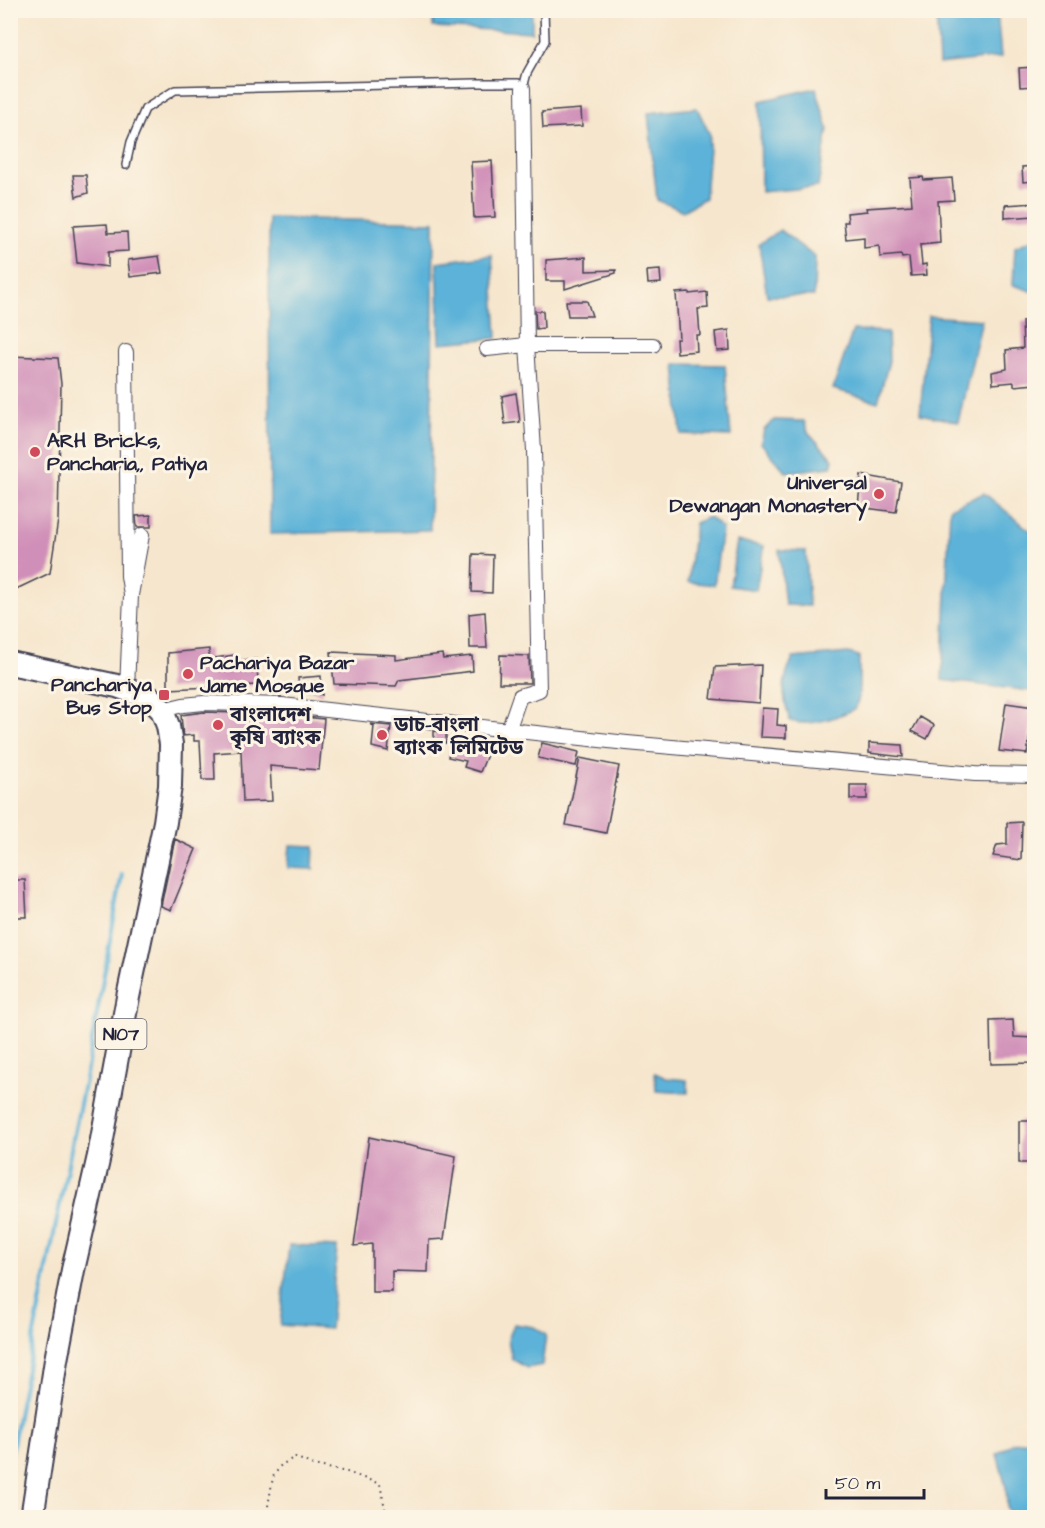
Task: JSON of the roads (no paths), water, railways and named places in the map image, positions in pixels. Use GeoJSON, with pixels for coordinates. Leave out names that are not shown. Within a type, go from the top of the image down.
{"type":"FeatureCollection","features":[{"type":"Feature","properties":{"kind":"highway"},"geometry":{"type":"LineString","coordinates":[[10,663],[127,689],[150,698],[162,710]]}},
{"type":"Feature","properties":{"kind":"highway","name":"N107"},"geometry":{"type":"LineString","coordinates":[[32,1518],[56,1360],[73,1270],[99,1156],[128,998],[165,822],[170,786],[171,744],[162,710]]}},
{"type":"Feature","properties":{"kind":"street"},"geometry":{"type":"LineString","coordinates":[[508,731],[520,696],[539,690],[534,450],[527,345],[523,88]]}},
{"type":"Feature","properties":{"kind":"street"},"geometry":{"type":"LineString","coordinates":[[487,349],[527,345],[653,345]]}},
{"type":"Feature","properties":{"kind":"street"},"geometry":{"type":"LineString","coordinates":[[126,352],[128,576],[131,595]]}},
{"type":"Feature","properties":{"kind":"street"},"geometry":{"type":"LineString","coordinates":[[127,689],[131,595],[142,535]]}},
{"type":"Feature","properties":{"kind":"street"},"geometry":{"type":"LineString","coordinates":[[162,710],[204,703],[282,705],[474,725],[508,731],[952,772],[1035,775]]}},
{"type":"Feature","properties":{"kind":"lane"},"geometry":{"type":"LineString","coordinates":[[523,88],[527,73],[545,41],[544,10]]}},
{"type":"Feature","properties":{"kind":"lane"},"geometry":{"type":"LineString","coordinates":[[126,165],[131,142],[145,109],[174,90],[476,83],[518,83],[523,88]]}},
{"type":"Feature","properties":{"kind":"water"},"geometry":{"type":"Polygon","coordinates":[[[433,11],[532,11],[532,32],[433,27],[433,11]]]}},
{"type":"Feature","properties":{"kind":"water"},"geometry":{"type":"Polygon","coordinates":[[[936,11],[997,11],[1001,57],[939,64],[936,11]]]}},
{"type":"Feature","properties":{"kind":"water"},"geometry":{"type":"Polygon","coordinates":[[[816,88],[828,129],[818,187],[761,192],[760,101],[816,88]]]}},
{"type":"Feature","properties":{"kind":"water"},"geometry":{"type":"Polygon","coordinates":[[[697,108],[710,135],[705,198],[683,211],[657,200],[648,113],[697,108]]]}},
{"type":"Feature","properties":{"kind":"water"},"geometry":{"type":"Polygon","coordinates":[[[269,218],[434,222],[430,530],[270,534],[269,218]]]}},
{"type":"Feature","properties":{"kind":"water"},"geometry":{"type":"Polygon","coordinates":[[[780,230],[815,257],[814,296],[767,296],[759,244],[780,230]]]}},
{"type":"Feature","properties":{"kind":"water"},"geometry":{"type":"Polygon","coordinates":[[[1034,239],[1034,292],[1013,285],[1015,247],[1034,239]]]}},
{"type":"Feature","properties":{"kind":"water"},"geometry":{"type":"Polygon","coordinates":[[[492,255],[497,338],[440,343],[437,262],[492,255]]]}},
{"type":"Feature","properties":{"kind":"water"},"geometry":{"type":"Polygon","coordinates":[[[929,316],[982,320],[958,422],[920,414],[929,316]]]}},
{"type":"Feature","properties":{"kind":"water"},"geometry":{"type":"Polygon","coordinates":[[[853,330],[888,332],[889,361],[878,402],[833,389],[853,330]]]}},
{"type":"Feature","properties":{"kind":"water"},"geometry":{"type":"Polygon","coordinates":[[[675,364],[725,365],[731,436],[681,434],[675,364]]]}},
{"type":"Feature","properties":{"kind":"water"},"geometry":{"type":"Polygon","coordinates":[[[774,420],[804,421],[808,432],[833,459],[831,467],[786,472],[761,443],[764,430],[774,420]]]}},
{"type":"Feature","properties":{"kind":"water"},"geometry":{"type":"Polygon","coordinates":[[[984,493],[1034,534],[1034,666],[1030,691],[942,680],[950,508],[984,493]]]}},
{"type":"Feature","properties":{"kind":"water"},"geometry":{"type":"Polygon","coordinates":[[[709,517],[722,528],[714,585],[688,582],[695,523],[709,517]]]}},
{"type":"Feature","properties":{"kind":"water"},"geometry":{"type":"Polygon","coordinates":[[[737,541],[764,546],[756,590],[730,586],[737,541]]]}},
{"type":"Feature","properties":{"kind":"water"},"geometry":{"type":"Polygon","coordinates":[[[779,550],[806,551],[809,606],[785,605],[779,550]]]}},
{"type":"Feature","properties":{"kind":"water"},"geometry":{"type":"Polygon","coordinates":[[[848,653],[859,656],[859,697],[855,709],[815,722],[790,721],[784,689],[786,674],[793,658],[848,653]]]}},
{"type":"Feature","properties":{"kind":"water"},"geometry":{"type":"Polygon","coordinates":[[[290,845],[314,846],[313,869],[288,868],[290,845]]]}},
{"type":"Feature","properties":{"kind":"water"},"geometry":{"type":"Polygon","coordinates":[[[655,1073],[666,1078],[687,1080],[688,1093],[656,1091],[655,1073]]]}},
{"type":"Feature","properties":{"kind":"water"},"geometry":{"type":"Polygon","coordinates":[[[289,1245],[337,1247],[330,1329],[280,1325],[289,1245]]]}},
{"type":"Feature","properties":{"kind":"water"},"geometry":{"type":"Polygon","coordinates":[[[514,1324],[534,1327],[546,1335],[542,1365],[527,1368],[512,1359],[508,1340],[514,1324]]]}},
{"type":"Feature","properties":{"kind":"water"},"geometry":{"type":"Polygon","coordinates":[[[1034,1440],[1034,1517],[1012,1517],[1007,1508],[1006,1487],[997,1454],[1013,1443],[1034,1440]]]}},
{"type":"Feature","properties":{"kind":"waterway"},"geometry":{"type":"LineString","coordinates":[[10,1461],[86,1074],[122,874]]}},
{"type":"Feature","properties":{"kind":"place","name":"ARH Bricks, Pancharia,, Patiya"},"geometry":{"type":"Point","coordinates":[35,452]}},
{"type":"Feature","properties":{"kind":"place","name":"Universal Dewangan Monastery"},"geometry":{"type":"Point","coordinates":[879,494]}},
{"type":"Feature","properties":{"kind":"place","name":"Pachariya Bazar Jame Mosque"},"geometry":{"type":"Point","coordinates":[188,674]}},
{"type":"Feature","properties":{"kind":"place","name":"Panchariya Bus Stop"},"geometry":{"type":"Point","coordinates":[164,695]}},
{"type":"Feature","properties":{"kind":"place","name":"বাংলাদেশ কৃষি ব্যাংক"},"geometry":{"type":"Point","coordinates":[218,725]}},
{"type":"Feature","properties":{"kind":"place","name":"ডাচ-বাংলা ব্যাংক লিমিটেড"},"geometry":{"type":"Point","coordinates":[382,735]}}]}
